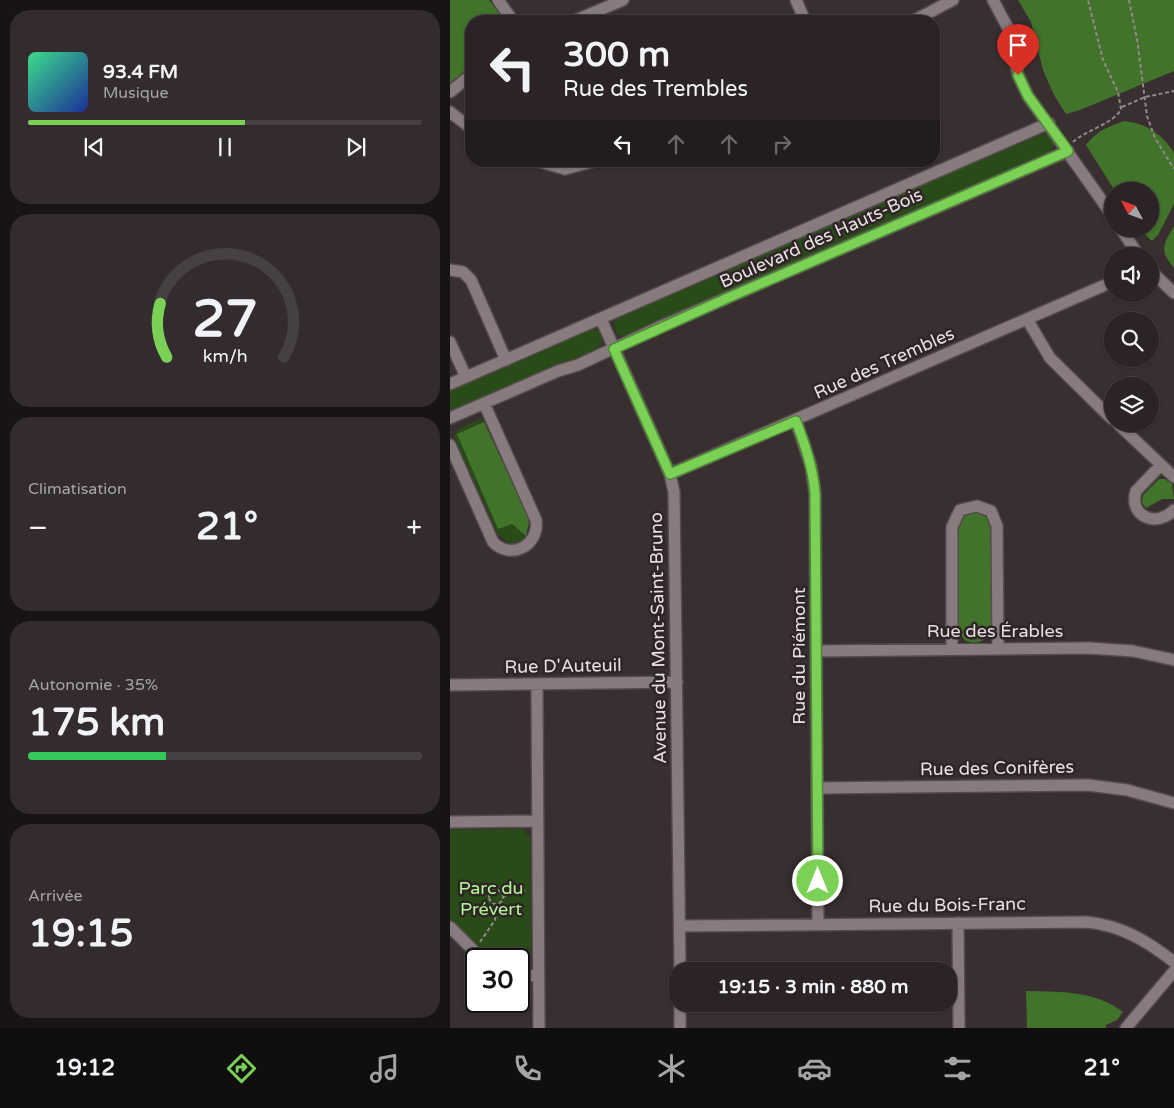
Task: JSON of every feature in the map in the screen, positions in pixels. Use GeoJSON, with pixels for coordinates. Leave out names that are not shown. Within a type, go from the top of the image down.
{"type":"FeatureCollection","features":[{"type":"Feature","properties":{"kind":"street"},"geometry":{"type":"LineString","coordinates":[[498,0],[509,15]]}},
{"type":"Feature","properties":{"kind":"street"},"geometry":{"type":"LineString","coordinates":[[588,15],[623,0]]}},
{"type":"Feature","properties":{"kind":"street"},"geometry":{"type":"LineString","coordinates":[[796,0],[802,15]]}},
{"type":"Feature","properties":{"kind":"street"},"geometry":{"type":"LineString","coordinates":[[924,15],[953,0]]}},
{"type":"Feature","properties":{"kind":"street"},"geometry":{"type":"LineString","coordinates":[[993,0],[1009,30],[1021,83],[1104,203]]}},
{"type":"Feature","properties":{"kind":"street"},"geometry":{"type":"LineString","coordinates":[[450,92],[465,80]]}},
{"type":"Feature","properties":{"kind":"street"},"geometry":{"type":"LineString","coordinates":[[450,112],[465,123]]}},
{"type":"Feature","properties":{"kind":"street","name":"Boulevard des Hauts-Bois"},"geometry":{"type":"LineString","coordinates":[[450,384],[1049,123]]}},
{"type":"Feature","properties":{"kind":"street","name":"Boulevard des Hauts-Bois"},"geometry":{"type":"LineString","coordinates":[[450,418],[614,349],[1068,151]]}},
{"type":"Feature","properties":{"kind":"street"},"geometry":{"type":"LineString","coordinates":[[450,270],[463,272],[471,280],[506,360]]}},
{"type":"Feature","properties":{"kind":"street"},"geometry":{"type":"LineString","coordinates":[[1159,279],[1174,293]]}},
{"type":"Feature","properties":{"kind":"street","name":"Rue des Trembles"},"geometry":{"type":"LineString","coordinates":[[670,474],[796,421],[1104,285]]}},
{"type":"Feature","properties":{"kind":"street","name":"Avenue du Mont-Saint-Bruno"},"geometry":{"type":"LineString","coordinates":[[601,318],[670,474],[675,514],[680,962]]}},
{"type":"Feature","properties":{"kind":"street"},"geometry":{"type":"LineString","coordinates":[[1026,319],[1050,358],[1104,411]]}},
{"type":"Feature","properties":{"kind":"street"},"geometry":{"type":"LineString","coordinates":[[450,342],[466,377]]}},
{"type":"Feature","properties":{"kind":"street"},"geometry":{"type":"LineString","coordinates":[[450,445],[493,542],[507,550],[516,551],[523,547],[535,535],[536,520],[484,403]]}},
{"type":"Feature","properties":{"kind":"street","name":"Rue du Piémont"},"geometry":{"type":"LineString","coordinates":[[796,421],[808,454],[814,480],[818,924]]}},
{"type":"Feature","properties":{"kind":"street"},"geometry":{"type":"LineString","coordinates":[[1126,432],[1174,477]]}},
{"type":"Feature","properties":{"kind":"street"},"geometry":{"type":"LineString","coordinates":[[1161,465],[1136,491],[1134,497],[1136,507],[1142,515],[1154,520],[1165,517],[1174,510]]}},
{"type":"Feature","properties":{"kind":"street"},"geometry":{"type":"LineString","coordinates":[[952,648],[952,527],[960,510],[976,506],[991,511],[997,522],[998,648]]}},
{"type":"Feature","properties":{"kind":"street","name":"Rue des Érables"},"geometry":{"type":"LineString","coordinates":[[816,651],[952,648],[1109,649],[1143,652],[1174,660]]}},
{"type":"Feature","properties":{"kind":"street","name":"Rue D'Auteuil"},"geometry":{"type":"LineString","coordinates":[[450,685],[677,682]]}},
{"type":"Feature","properties":{"kind":"street"},"geometry":{"type":"LineString","coordinates":[[537,684],[536,821],[539,1028]]}},
{"type":"Feature","properties":{"kind":"street","name":"Rue des Conifères"},"geometry":{"type":"LineString","coordinates":[[817,788],[1088,785],[1127,790],[1174,803]]}},
{"type":"Feature","properties":{"kind":"street"},"geometry":{"type":"LineString","coordinates":[[450,822],[536,821]]}},
{"type":"Feature","properties":{"kind":"street"},"geometry":{"type":"LineString","coordinates":[[958,923],[959,1028]]}},
{"type":"Feature","properties":{"kind":"street","name":"Rue du Bois-Franc"},"geometry":{"type":"LineString","coordinates":[[680,926],[1097,923],[1134,934],[1174,962]]}},
{"type":"Feature","properties":{"kind":"street"},"geometry":{"type":"LineString","coordinates":[[450,927],[471,948]]}},
{"type":"Feature","properties":{"kind":"street"},"geometry":{"type":"LineString","coordinates":[[1126,1028],[1174,970]]}},
{"type":"Feature","properties":{"kind":"street"},"geometry":{"type":"LineString","coordinates":[[530,976],[538,976]]}},
{"type":"Feature","properties":{"kind":"street"},"geometry":{"type":"LineString","coordinates":[[680,1012],[680,1028]]}},
{"type":"Feature","properties":{"kind":"path"},"geometry":{"type":"LineString","coordinates":[[1080,136],[1114,118],[1121,107],[1118,92],[1103,60],[1088,0]]}},
{"type":"Feature","properties":{"kind":"path"},"geometry":{"type":"LineString","coordinates":[[1128,0],[1147,116],[1154,138],[1174,169]]}},
{"type":"Feature","properties":{"kind":"path"},"geometry":{"type":"LineString","coordinates":[[1121,107],[1145,97],[1174,91]]}},
{"type":"Feature","properties":{"kind":"path"},"geometry":{"type":"LineString","coordinates":[[496,904],[500,903],[503,897],[517,891],[537,889]]}},
{"type":"Feature","properties":{"kind":"path"},"geometry":{"type":"LineString","coordinates":[[496,904],[490,899],[491,893],[500,891],[503,897]]}},
{"type":"Feature","properties":{"kind":"path"},"geometry":{"type":"LineString","coordinates":[[474,948],[495,920],[496,904]]}},
{"type":"Feature","properties":{"kind":"green space"},"geometry":{"type":"Polygon","coordinates":[[[450,0],[489,0],[500,15],[465,15],[465,71],[450,83],[450,0]]]}},
{"type":"Feature","properties":{"kind":"green space"},"geometry":{"type":"Polygon","coordinates":[[[1018,0],[1174,0],[1174,71],[1066,114],[1054,95],[1043,70],[1031,22],[1018,0]]]}},
{"type":"Feature","properties":{"kind":"green space"},"geometry":{"type":"Polygon","coordinates":[[[1124,121],[1146,127],[1159,135],[1174,153],[1174,204],[1159,233],[1159,182],[1109,182],[1086,145],[1094,136],[1124,121]]]}},
{"type":"Feature","properties":{"kind":"green space"},"geometry":{"type":"Polygon","coordinates":[[[1036,134],[1045,135],[1051,139],[1054,145],[1049,154],[629,337],[621,336],[614,329],[616,317],[1036,134]]]}},
{"type":"Feature","properties":{"kind":"green space"},"geometry":{"type":"Polygon","coordinates":[[[1174,226],[1174,268],[1166,257],[1164,247],[1174,226]]]}},
{"type":"Feature","properties":{"kind":"green space"},"geometry":{"type":"Polygon","coordinates":[[[588,328],[597,330],[602,338],[602,344],[596,352],[450,414],[450,388],[588,328]]]}},
{"type":"Feature","properties":{"kind":"green space"},"geometry":{"type":"Polygon","coordinates":[[[480,419],[484,422],[458,434],[498,529],[512,524],[526,536],[520,541],[508,543],[498,534],[454,437],[457,430],[480,419]]]}},
{"type":"Feature","properties":{"kind":"green space"},"geometry":{"type":"Polygon","coordinates":[[[484,422],[526,513],[529,522],[526,536],[512,524],[498,529],[457,434],[484,422]]]}},
{"type":"Feature","properties":{"kind":"green space"},"geometry":{"type":"Polygon","coordinates":[[[1159,479],[1165,479],[1172,484],[1174,499],[1162,499],[1146,508],[1142,503],[1143,495],[1159,479]]]}},
{"type":"Feature","properties":{"kind":"green space"},"geometry":{"type":"Polygon","coordinates":[[[977,512],[986,517],[991,526],[991,628],[986,638],[976,643],[966,641],[959,631],[959,525],[965,515],[977,512]]]}},
{"type":"Feature","properties":{"kind":"green space","name":"Parc du Prévert"},"geometry":{"type":"Polygon","coordinates":[[[522,829],[530,837],[531,954],[530,957],[530,948],[480,948],[450,918],[450,830],[522,829]]]}},
{"type":"Feature","properties":{"kind":"green space"},"geometry":{"type":"Polygon","coordinates":[[[1026,991],[1064,992],[1089,996],[1112,1005],[1123,1012],[1117,1020],[1106,1025],[1106,1028],[1027,1028],[1026,991]]]}},
{"type":"Feature","properties":{"kind":"route"},"geometry":{"type":"LineString","coordinates":[[818,881],[815,493],[810,462],[796,421],[670,474],[614,349],[643,334],[1022,169],[1035,167],[1068,151],[1028,96],[1018,75]]}}]}
